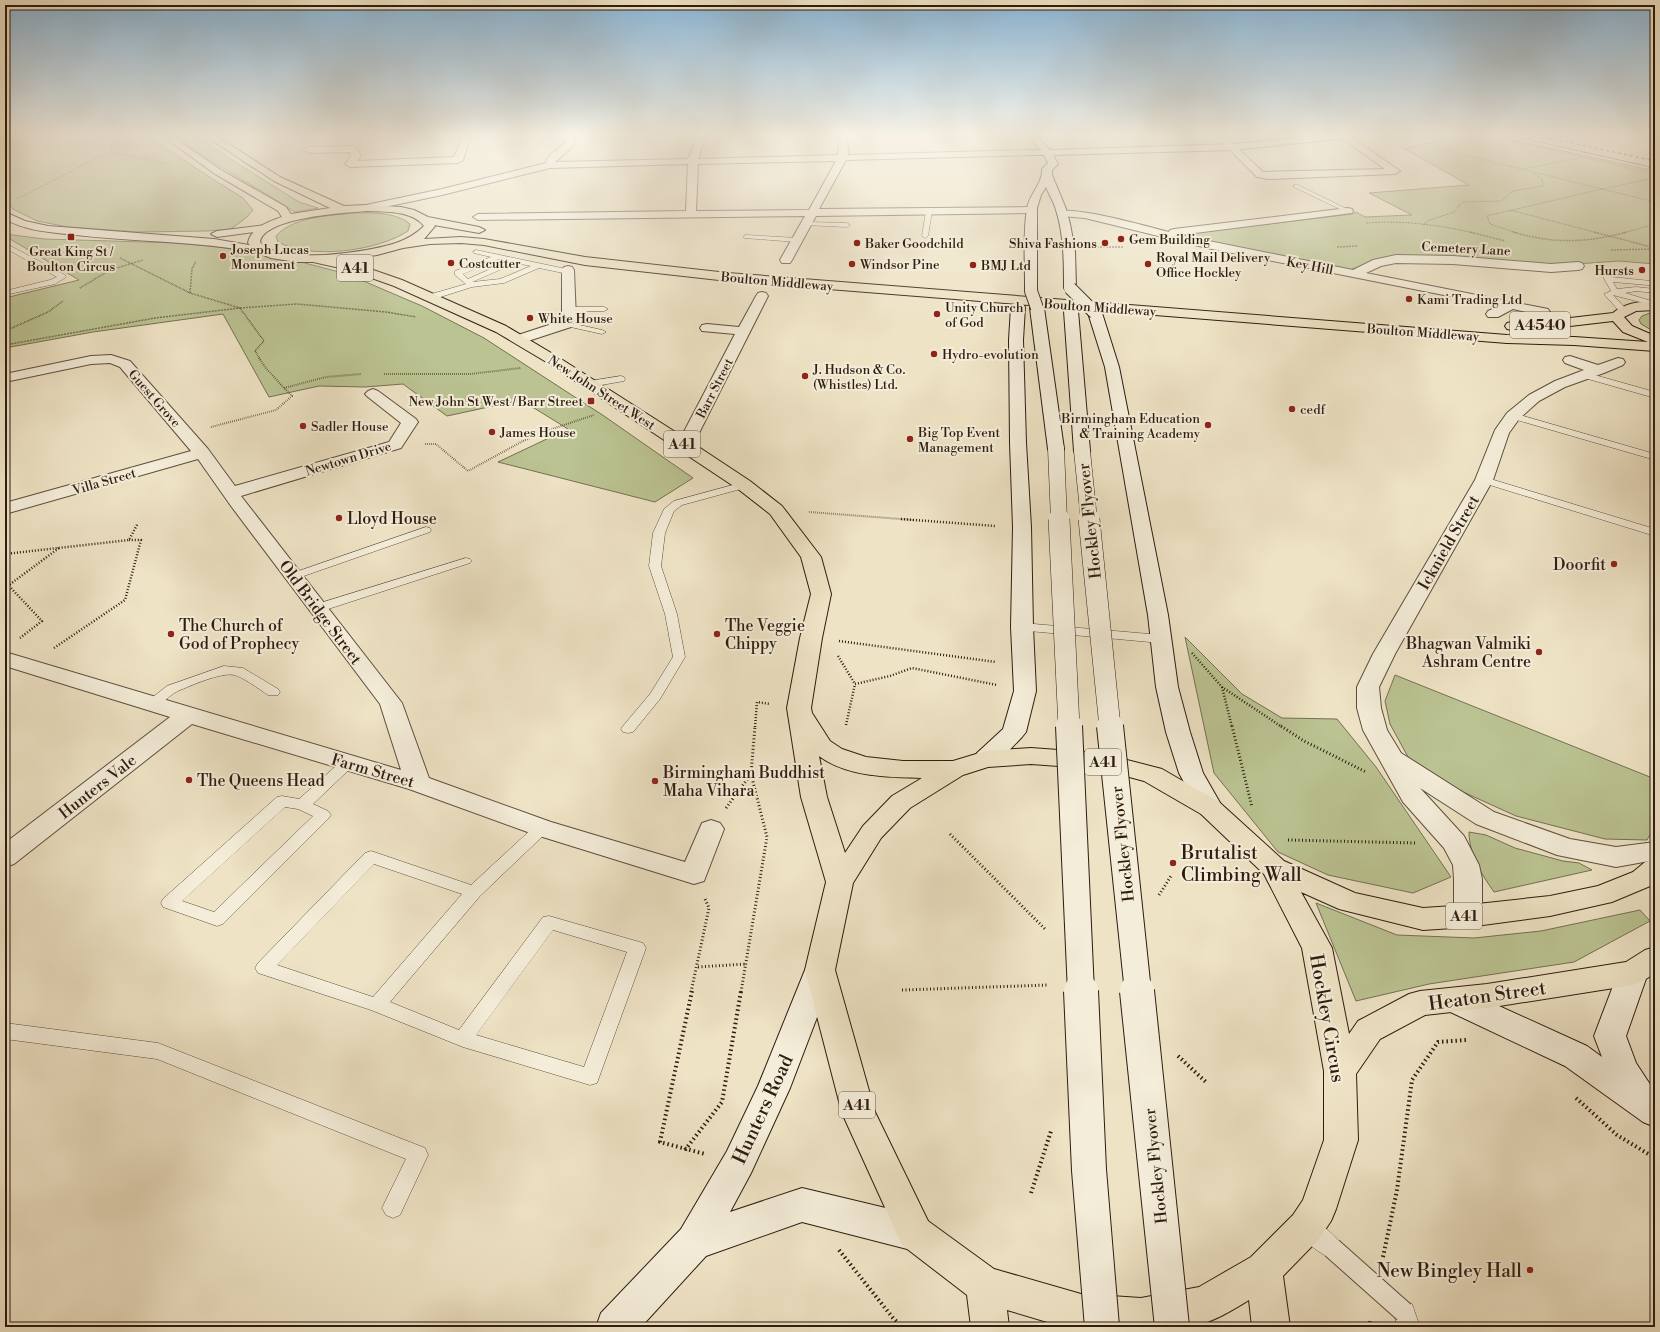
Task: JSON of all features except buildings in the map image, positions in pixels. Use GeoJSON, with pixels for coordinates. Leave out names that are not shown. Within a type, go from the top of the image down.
{"type":"FeatureCollection","features":[{"type":"Feature","properties":{"kind":"highway"},"geometry":{"type":"LineString","coordinates":[[262,197],[282,209],[289,219]]}},
{"type":"Feature","properties":{"kind":"highway"},"geometry":{"type":"LineString","coordinates":[[315,197],[342,210]]}},
{"type":"Feature","properties":{"kind":"highway","name":"A4540"},"geometry":{"type":"LineString","coordinates":[[366,208],[385,209],[416,214],[428,220],[430,226],[427,232],[418,239],[403,245],[383,260],[342,257],[290,257],[260,250],[254,243],[256,236],[266,228],[289,219],[311,214],[366,208]]}},
{"type":"Feature","properties":{"kind":"highway","name":"Boulton Middleway"},"geometry":{"type":"LineString","coordinates":[[428,220],[588,252],[778,274],[1463,326],[1546,324],[1620,313],[1635,307],[1655,305]]}},
{"type":"Feature","properties":{"kind":"highway","name":"Boulton Middleway"},"geometry":{"type":"LineString","coordinates":[[403,245],[430,241],[461,240],[484,242],[585,261],[728,277],[1507,339],[1574,341],[1655,347]]}},
{"type":"Feature","properties":{"kind":"highway","name":"New John Street West"},"geometry":{"type":"LineString","coordinates":[[311,258],[352,267],[398,283],[470,314],[520,339],[685,445],[744,485],[776,510],[811,557],[821,594],[811,638],[799,708],[814,797],[840,882]]}},
{"type":"Feature","properties":{"kind":"highway","name":"New John Street West"},"geometry":{"type":"LineString","coordinates":[[383,260],[398,283]]}},
{"type":"Feature","properties":{"kind":"highway"},"geometry":{"type":"LineString","coordinates":[[1620,313],[1620,323],[1630,330],[1655,340]]}},
{"type":"Feature","properties":{"kind":"highway","name":"A41"},"geometry":{"type":"LineString","coordinates":[[799,708],[822,746],[834,755],[852,762],[869,766],[913,770],[954,769]]}},
{"type":"Feature","properties":{"kind":"highway","name":"Hockley Circus"},"geometry":{"type":"LineString","coordinates":[[1031,756],[1100,761],[1153,776],[1210,808],[1274,868],[1317,948],[1340,1071],[1341,1140],[1318,1209],[1306,1227],[1264,1270],[1205,1305],[1141,1317],[1081,1313],[985,1285],[915,1233],[859,1113],[820,970],[840,882],[872,832],[901,802],[954,769],[986,760],[1031,756]]}},
{"type":"Feature","properties":{"kind":"highway","name":"A41"},"geometry":{"type":"LineString","coordinates":[[1274,868],[1349,902],[1423,919],[1468,916],[1550,906],[1602,895],[1643,879],[1655,869]]}},
{"type":"Feature","properties":{"kind":"highway","name":"Heaton Street"},"geometry":{"type":"LineString","coordinates":[[1340,1071],[1369,1030],[1420,1003],[1487,996],[1644,965]]}},
{"type":"Feature","properties":{"kind":"highway"},"geometry":{"type":"LineString","coordinates":[[1264,1270],[1271,1327]]}},
{"type":"Feature","properties":{"kind":"highway"},"geometry":{"type":"LineString","coordinates":[[985,1285],[990,1327]]}},
{"type":"Feature","properties":{"kind":"street"},"geometry":{"type":"LineString","coordinates":[[366,208],[417,197]]}},
{"type":"Feature","properties":{"kind":"street"},"geometry":{"type":"LineString","coordinates":[[416,214],[423,204],[434,197]]}},
{"type":"Feature","properties":{"kind":"street"},"geometry":{"type":"LineString","coordinates":[[691,214],[692,197]]}},
{"type":"Feature","properties":{"kind":"street"},"geometry":{"type":"LineString","coordinates":[[786,260],[821,197]]}},
{"type":"Feature","properties":{"kind":"street"},"geometry":{"type":"LineString","coordinates":[[986,760],[1014,732],[1025,691],[1022,627],[1022,527],[1018,443],[1016,340],[1018,307],[1021,300],[1031,288],[1032,210],[1035,197]]}},
{"type":"Feature","properties":{"kind":"street","name":"Hockley Flyover"},"geometry":{"type":"LineString","coordinates":[[1056,197],[1062,214],[1068,246],[1071,310],[1069,450],[1089,1170],[1102,1327]]}},
{"type":"Feature","properties":{"kind":"street"},"geometry":{"type":"LineString","coordinates":[[478,217],[813,211],[1032,210]]}},
{"type":"Feature","properties":{"kind":"street"},"geometry":{"type":"LineString","coordinates":[[1158,234],[1348,211]]}},
{"type":"Feature","properties":{"kind":"street","name":"Key Hill"},"geometry":{"type":"LineString","coordinates":[[1062,214],[1085,215],[1245,256],[1354,274],[1543,312]]}},
{"type":"Feature","properties":{"kind":"street"},"geometry":{"type":"LineString","coordinates":[[5,215],[22,224],[41,228],[110,236],[239,245],[260,250]]}},
{"type":"Feature","properties":{"kind":"street"},"geometry":{"type":"LineString","coordinates":[[110,236],[222,234],[266,228]]}},
{"type":"Feature","properties":{"kind":"street","name":"Cemetery Lane"},"geometry":{"type":"LineString","coordinates":[[1354,274],[1377,263],[1396,259],[1453,260],[1551,268],[1578,266]]}},
{"type":"Feature","properties":{"kind":"street"},"geometry":{"type":"LineString","coordinates":[[520,339],[566,324],[569,319],[568,271]]}},
{"type":"Feature","properties":{"kind":"street","name":"Hockley Flyover"},"geometry":{"type":"LineString","coordinates":[[1031,288],[1037,308],[1069,450],[1172,1327]]}},
{"type":"Feature","properties":{"kind":"street"},"geometry":{"type":"LineString","coordinates":[[1070,288],[1095,312],[1112,367],[1158,615],[1167,687],[1178,732],[1191,773],[1210,808]]}},
{"type":"Feature","properties":{"kind":"street","name":"Barr Street"},"geometry":{"type":"LineString","coordinates":[[685,445],[762,296]]}},
{"type":"Feature","properties":{"kind":"street"},"geometry":{"type":"LineString","coordinates":[[1493,314],[1512,305]]}},
{"type":"Feature","properties":{"kind":"street"},"geometry":{"type":"LineString","coordinates":[[707,328],[743,331]]}},
{"type":"Feature","properties":{"kind":"street","name":"Guest Grove"},"geometry":{"type":"LineString","coordinates":[[5,378],[91,360],[111,359],[125,364],[202,453]]}},
{"type":"Feature","properties":{"kind":"street"},"geometry":{"type":"LineString","coordinates":[[1570,360],[1592,372]]}},
{"type":"Feature","properties":{"kind":"street","name":"Icknield Street"},"geometry":{"type":"LineString","coordinates":[[1468,916],[1468,879],[1466,865],[1455,843],[1412,796],[1375,730],[1369,708],[1368,687],[1384,654],[1484,480],[1501,433],[1513,416],[1534,398],[1560,384],[1618,362]]}},
{"type":"Feature","properties":{"kind":"street","name":"Newtown Drive"},"geometry":{"type":"LineString","coordinates":[[231,493],[395,445],[410,422],[373,394]]}},
{"type":"Feature","properties":{"kind":"street","name":"Old Bridge Street"},"geometry":{"type":"LineString","coordinates":[[202,453],[391,703],[418,783]]}},
{"type":"Feature","properties":{"kind":"street","name":"Villa Street"},"geometry":{"type":"LineString","coordinates":[[5,509],[202,453]]}},
{"type":"Feature","properties":{"kind":"street","name":"Farm Street"},"geometry":{"type":"LineString","coordinates":[[11,649],[28,666],[418,783],[542,828],[694,874]]}},
{"type":"Feature","properties":{"kind":"street","name":"Hunters Vale"},"geometry":{"type":"LineString","coordinates":[[5,857],[188,715]]}},
{"type":"Feature","properties":{"kind":"street","name":"Icknield Street"},"geometry":{"type":"LineString","coordinates":[[1392,758],[1485,818],[1566,848],[1616,857],[1655,851]]}},
{"type":"Feature","properties":{"kind":"street"},"geometry":{"type":"LineString","coordinates":[[694,874],[711,829]]}},
{"type":"Feature","properties":{"kind":"street"},"geometry":{"type":"LineString","coordinates":[[1644,965],[1610,1036],[1623,1070],[1652,1110]]}},
{"type":"Feature","properties":{"kind":"street","name":"Hunters Road"},"geometry":{"type":"LineString","coordinates":[[615,1327],[694,1242],[738,1162],[774,1088],[820,970]]}},
{"type":"Feature","properties":{"kind":"street"},"geometry":{"type":"LineString","coordinates":[[1454,1000],[1576,1056],[1652,1110]]}},
{"type":"Feature","properties":{"kind":"street","name":"Hunters Road"},"geometry":{"type":"LineString","coordinates":[[694,1242],[802,1205],[915,1233]]}},
{"type":"Feature","properties":{"kind":"lane"},"geometry":{"type":"LineString","coordinates":[[1318,197],[1348,211]]}},
{"type":"Feature","properties":{"kind":"lane"},"geometry":{"type":"LineString","coordinates":[[925,236],[929,211]]}},
{"type":"Feature","properties":{"kind":"lane"},"geometry":{"type":"LineString","coordinates":[[806,224],[847,225]]}},
{"type":"Feature","properties":{"kind":"lane"},"geometry":{"type":"LineString","coordinates":[[746,237],[798,240]]}},
{"type":"Feature","properties":{"kind":"lane"},"geometry":{"type":"LineString","coordinates":[[5,245],[62,277],[52,282],[5,293]]}},
{"type":"Feature","properties":{"kind":"lane"},"geometry":{"type":"LineString","coordinates":[[476,252],[510,261],[568,271]]}},
{"type":"Feature","properties":{"kind":"lane"},"geometry":{"type":"LineString","coordinates":[[431,297],[467,282],[510,261]]}},
{"type":"Feature","properties":{"kind":"lane"},"geometry":{"type":"LineString","coordinates":[[467,282],[510,261]]}},
{"type":"Feature","properties":{"kind":"lane"},"geometry":{"type":"LineString","coordinates":[[510,261],[458,273],[467,282],[501,281],[538,266]]}},
{"type":"Feature","properties":{"kind":"lane"},"geometry":{"type":"LineString","coordinates":[[1601,266],[1614,292],[1655,305]]}},
{"type":"Feature","properties":{"kind":"lane"},"geometry":{"type":"LineString","coordinates":[[1608,279],[1655,283]]}},
{"type":"Feature","properties":{"kind":"lane"},"geometry":{"type":"LineString","coordinates":[[1620,313],[1608,294],[1636,289],[1655,291]]}},
{"type":"Feature","properties":{"kind":"lane"},"geometry":{"type":"LineString","coordinates":[[569,309],[604,309]]}},
{"type":"Feature","properties":{"kind":"lane"},"geometry":{"type":"LineString","coordinates":[[566,324],[602,332]]}},
{"type":"Feature","properties":{"kind":"lane"},"geometry":{"type":"LineString","coordinates":[[1592,372],[1655,395]]}},
{"type":"Feature","properties":{"kind":"lane"},"geometry":{"type":"LineString","coordinates":[[590,384],[620,379]]}},
{"type":"Feature","properties":{"kind":"lane"},"geometry":{"type":"LineString","coordinates":[[1513,416],[1655,456]]}},
{"type":"Feature","properties":{"kind":"lane"},"geometry":{"type":"LineString","coordinates":[[1484,480],[1655,533]]}},
{"type":"Feature","properties":{"kind":"lane"},"geometry":{"type":"LineString","coordinates":[[628,729],[655,696],[678,657],[671,614],[655,566],[659,533],[669,508],[678,503],[744,485]]}},
{"type":"Feature","properties":{"kind":"lane"},"geometry":{"type":"LineString","coordinates":[[294,576],[426,530]]}},
{"type":"Feature","properties":{"kind":"lane"},"geometry":{"type":"LineString","coordinates":[[318,608],[466,561]]}},
{"type":"Feature","properties":{"kind":"lane"},"geometry":{"type":"LineString","coordinates":[[1022,627],[1161,639]]}},
{"type":"Feature","properties":{"kind":"lane"},"geometry":{"type":"LineString","coordinates":[[152,704],[172,689],[224,670],[238,671],[273,692]]}},
{"type":"Feature","properties":{"kind":"lane"},"geometry":{"type":"LineString","coordinates":[[302,805],[349,762]]}},
{"type":"Feature","properties":{"kind":"lane"},"geometry":{"type":"LineString","coordinates":[[282,801],[302,805],[323,815],[217,920],[169,903],[282,801]]}},
{"type":"Feature","properties":{"kind":"lane"},"geometry":{"type":"LineString","coordinates":[[377,1005],[474,892],[542,828]]}},
{"type":"Feature","properties":{"kind":"lane"},"geometry":{"type":"LineString","coordinates":[[463,1038],[549,922],[637,948],[590,1077],[463,1038],[377,1005],[264,968],[371,857],[474,892]]}},
{"type":"Feature","properties":{"kind":"lane"},"geometry":{"type":"LineString","coordinates":[[5,1031],[158,1050],[418,1155],[393,1208]]}},
{"type":"Feature","properties":{"kind":"lane"},"geometry":{"type":"LineString","coordinates":[[1306,1227],[1332,1248],[1406,1320]]}},
{"type":"Feature","properties":{"kind":"path"},"geometry":{"type":"LineString","coordinates":[[11,202],[20,197]]}},
{"type":"Feature","properties":{"kind":"path"},"geometry":{"type":"LineString","coordinates":[[1423,225],[1430,220],[1454,212],[1462,202],[1501,201],[1506,197]]}},
{"type":"Feature","properties":{"kind":"path"},"geometry":{"type":"LineString","coordinates":[[1566,197],[1487,216],[1490,224],[1531,237],[1559,241],[1583,241],[1655,224]]}},
{"type":"Feature","properties":{"kind":"path"},"geometry":{"type":"LineString","coordinates":[[1635,197],[1655,202]]}},
{"type":"Feature","properties":{"kind":"path"},"geometry":{"type":"LineString","coordinates":[[1509,210],[1655,248]]}},
{"type":"Feature","properties":{"kind":"path"},"geometry":{"type":"LineString","coordinates":[[1366,223],[1382,221],[1429,226],[1465,231],[1508,242]]}},
{"type":"Feature","properties":{"kind":"path"},"geometry":{"type":"LineString","coordinates":[[82,233],[89,242],[190,293],[240,308],[264,341],[255,351],[265,367],[284,388]]}},
{"type":"Feature","properties":{"kind":"path"},"geometry":{"type":"LineString","coordinates":[[190,293],[192,269],[197,260]]}},
{"type":"Feature","properties":{"kind":"path"},"geometry":{"type":"LineString","coordinates":[[5,344],[155,318],[240,308],[297,304],[386,312],[417,317]]}},
{"type":"Feature","properties":{"kind":"path"},"geometry":{"type":"LineString","coordinates":[[395,445],[436,444],[468,471],[523,441],[552,429],[624,406]]}},
{"type":"Feature","properties":{"kind":"path"},"geometry":{"type":"LineString","coordinates":[[776,510],[1022,527]]}},
{"type":"Feature","properties":{"kind":"path"},"geometry":{"type":"LineString","coordinates":[[128,540],[138,522]]}},
{"type":"Feature","properties":{"kind":"path"},"geometry":{"type":"LineString","coordinates":[[5,554],[128,540],[141,540],[125,600],[28,666]]}},
{"type":"Feature","properties":{"kind":"path"},"geometry":{"type":"LineString","coordinates":[[5,588],[59,548]]}},
{"type":"Feature","properties":{"kind":"path"},"geometry":{"type":"LineString","coordinates":[[9,586],[42,621],[11,649]]}},
{"type":"Feature","properties":{"kind":"path"},"geometry":{"type":"LineString","coordinates":[[1158,615],[1222,687],[1304,740],[1412,796]]}},
{"type":"Feature","properties":{"kind":"path"},"geometry":{"type":"LineString","coordinates":[[811,638],[1024,666]]}},
{"type":"Feature","properties":{"kind":"path"},"geometry":{"type":"LineString","coordinates":[[846,725],[855,684],[890,676],[912,668],[1025,691]]}},
{"type":"Feature","properties":{"kind":"path"},"geometry":{"type":"LineString","coordinates":[[1222,687],[1253,810]]}},
{"type":"Feature","properties":{"kind":"path"},"geometry":{"type":"LineString","coordinates":[[685,1150],[722,1102],[767,837],[751,774],[757,702],[799,708]]}},
{"type":"Feature","properties":{"kind":"path"},"geometry":{"type":"LineString","coordinates":[[711,829],[751,774]]}},
{"type":"Feature","properties":{"kind":"path"},"geometry":{"type":"LineString","coordinates":[[1280,840],[1455,843]]}},
{"type":"Feature","properties":{"kind":"path"},"geometry":{"type":"LineString","coordinates":[[694,874],[709,908],[698,967],[660,1142],[685,1150],[738,1162]]}},
{"type":"Feature","properties":{"kind":"path"},"geometry":{"type":"LineString","coordinates":[[698,967],[746,964]]}},
{"type":"Feature","properties":{"kind":"path"},"geometry":{"type":"LineString","coordinates":[[902,990],[1053,985]]}},
{"type":"Feature","properties":{"kind":"path"},"geometry":{"type":"LineString","coordinates":[[1383,1259],[1397,1190],[1412,1080],[1438,1042],[1468,1040]]}},
{"type":"Feature","properties":{"kind":"path"},"geometry":{"type":"LineString","coordinates":[[1571,1093],[1617,1135],[1655,1158]]}},
{"type":"Feature","properties":{"kind":"path"},"geometry":{"type":"LineString","coordinates":[[836,1246],[893,1318],[902,1327]]}},
{"type":"Feature","properties":{"kind":"path"},"geometry":{"type":"LineString","coordinates":[[1369,1327],[1372,1312]]}},
{"type":"Feature","properties":{"kind":"green space"},"geometry":{"type":"Polygon","coordinates":[[[5,197],[242,197],[253,210],[247,217],[231,229],[207,231],[138,232],[68,227],[37,221],[13,209],[5,202],[5,197]]]}},
{"type":"Feature","properties":{"kind":"green space"},"geometry":{"type":"Polygon","coordinates":[[[271,197],[291,197],[299,202],[318,208],[295,212],[271,197]]]}},
{"type":"Feature","properties":{"kind":"green space"},"geometry":{"type":"Polygon","coordinates":[[[1377,197],[1655,197],[1655,264],[1619,261],[1548,266],[1382,258],[1347,271],[1176,235],[1352,214],[1356,212],[1365,217],[1412,215],[1377,197]]]}},
{"type":"Feature","properties":{"kind":"green space"},"geometry":{"type":"Polygon","coordinates":[[[351,213],[374,213],[389,215],[404,220],[410,224],[408,231],[395,238],[380,244],[344,251],[308,251],[292,248],[278,242],[276,236],[283,230],[301,221],[311,218],[351,213]]]}},
{"type":"Feature","properties":{"kind":"green space"},"geometry":{"type":"Polygon","coordinates":[[[5,234],[44,239],[178,243],[219,247],[301,262],[347,274],[422,306],[484,338],[604,416],[693,478],[655,502],[498,462],[568,429],[521,400],[447,416],[403,384],[365,387],[319,386],[269,397],[223,314],[93,332],[5,348],[5,298],[79,280],[5,236],[5,234]]]}},
{"type":"Feature","properties":{"kind":"green space"},"geometry":{"type":"Polygon","coordinates":[[[1655,313],[1655,332],[1641,324],[1639,320],[1642,316],[1655,313]]]}},
{"type":"Feature","properties":{"kind":"green space"},"geometry":{"type":"Polygon","coordinates":[[[1185,637],[1242,694],[1282,718],[1337,719],[1376,767],[1451,877],[1413,893],[1328,875],[1278,852],[1214,773],[1185,637]]]}},
{"type":"Feature","properties":{"kind":"green space"},"geometry":{"type":"Polygon","coordinates":[[[1395,675],[1655,779],[1655,826],[1647,840],[1605,839],[1516,816],[1450,786],[1408,757],[1390,724],[1385,701],[1395,675]]]}},
{"type":"Feature","properties":{"kind":"green space"},"geometry":{"type":"Polygon","coordinates":[[[1469,832],[1486,835],[1515,848],[1563,861],[1579,863],[1592,870],[1494,892],[1477,864],[1471,848],[1469,832]]]}},
{"type":"Feature","properties":{"kind":"green space"},"geometry":{"type":"Polygon","coordinates":[[[1316,903],[1397,935],[1474,938],[1541,931],[1640,910],[1650,921],[1574,962],[1429,984],[1356,1001],[1316,903]]]}},
{"type":"Feature","properties":{"kind":"place","name":"Great King St / Boulton Circus"},"geometry":{"type":"Point","coordinates":[71,237]}},
{"type":"Feature","properties":{"kind":"place","name":"Gem Building"},"geometry":{"type":"Point","coordinates":[1121,239]}},
{"type":"Feature","properties":{"kind":"place","name":"Baker Goodchild"},"geometry":{"type":"Point","coordinates":[857,243]}},
{"type":"Feature","properties":{"kind":"place","name":"Shiva Fashions"},"geometry":{"type":"Point","coordinates":[1105,243]}},
{"type":"Feature","properties":{"kind":"place","name":"Joseph Lucas Monument"},"geometry":{"type":"Point","coordinates":[223,256]}},
{"type":"Feature","properties":{"kind":"place","name":"Costcutter"},"geometry":{"type":"Point","coordinates":[451,263]}},
{"type":"Feature","properties":{"kind":"place","name":"Windsor Pine"},"geometry":{"type":"Point","coordinates":[852,264]}},
{"type":"Feature","properties":{"kind":"place","name":"Royal Mail Delivery Office Hockley"},"geometry":{"type":"Point","coordinates":[1148,264]}},
{"type":"Feature","properties":{"kind":"place","name":"BMJ Ltd"},"geometry":{"type":"Point","coordinates":[973,265]}},
{"type":"Feature","properties":{"kind":"place","name":"Hursts"},"geometry":{"type":"Point","coordinates":[1642,270]}},
{"type":"Feature","properties":{"kind":"place","name":"Kami Trading Ltd"},"geometry":{"type":"Point","coordinates":[1409,299]}},
{"type":"Feature","properties":{"kind":"place","name":"Unity Church of God"},"geometry":{"type":"Point","coordinates":[937,314]}},
{"type":"Feature","properties":{"kind":"place","name":"White House"},"geometry":{"type":"Point","coordinates":[530,318]}},
{"type":"Feature","properties":{"kind":"place","name":"Hydro-evolution"},"geometry":{"type":"Point","coordinates":[934,354]}},
{"type":"Feature","properties":{"kind":"place","name":"J. Hudson & Co. (Whistles) Ltd."},"geometry":{"type":"Point","coordinates":[805,376]}},
{"type":"Feature","properties":{"kind":"place","name":"New John St West / Barr Street"},"geometry":{"type":"Point","coordinates":[591,401]}},
{"type":"Feature","properties":{"kind":"place","name":"cedf"},"geometry":{"type":"Point","coordinates":[1292,409]}},
{"type":"Feature","properties":{"kind":"place","name":"Birmingham Education & Training Academy"},"geometry":{"type":"Point","coordinates":[1208,425]}},
{"type":"Feature","properties":{"kind":"place","name":"Sadler House"},"geometry":{"type":"Point","coordinates":[303,426]}},
{"type":"Feature","properties":{"kind":"place","name":"James House"},"geometry":{"type":"Point","coordinates":[492,432]}},
{"type":"Feature","properties":{"kind":"place","name":"Big Top Event Management"},"geometry":{"type":"Point","coordinates":[910,439]}},
{"type":"Feature","properties":{"kind":"place","name":"Lloyd House"},"geometry":{"type":"Point","coordinates":[339,518]}},
{"type":"Feature","properties":{"kind":"place","name":"Doorfit"},"geometry":{"type":"Point","coordinates":[1614,564]}},
{"type":"Feature","properties":{"kind":"place","name":"The Church of God of Prophecy"},"geometry":{"type":"Point","coordinates":[171,634]}},
{"type":"Feature","properties":{"kind":"place","name":"The Veggie Chippy"},"geometry":{"type":"Point","coordinates":[717,634]}},
{"type":"Feature","properties":{"kind":"place","name":"Bhagwan Valmiki Ashram Centre"},"geometry":{"type":"Point","coordinates":[1539,652]}},
{"type":"Feature","properties":{"kind":"place","name":"The Queens Head"},"geometry":{"type":"Point","coordinates":[189,780]}},
{"type":"Feature","properties":{"kind":"place","name":"Birmingham Buddhist Maha Vihara"},"geometry":{"type":"Point","coordinates":[655,781]}},
{"type":"Feature","properties":{"kind":"place","name":"Brutalist Climbing Wall"},"geometry":{"type":"Point","coordinates":[1173,863]}},
{"type":"Feature","properties":{"kind":"place","name":"New Bingley Hall"},"geometry":{"type":"Point","coordinates":[1530,1270]}}]}
